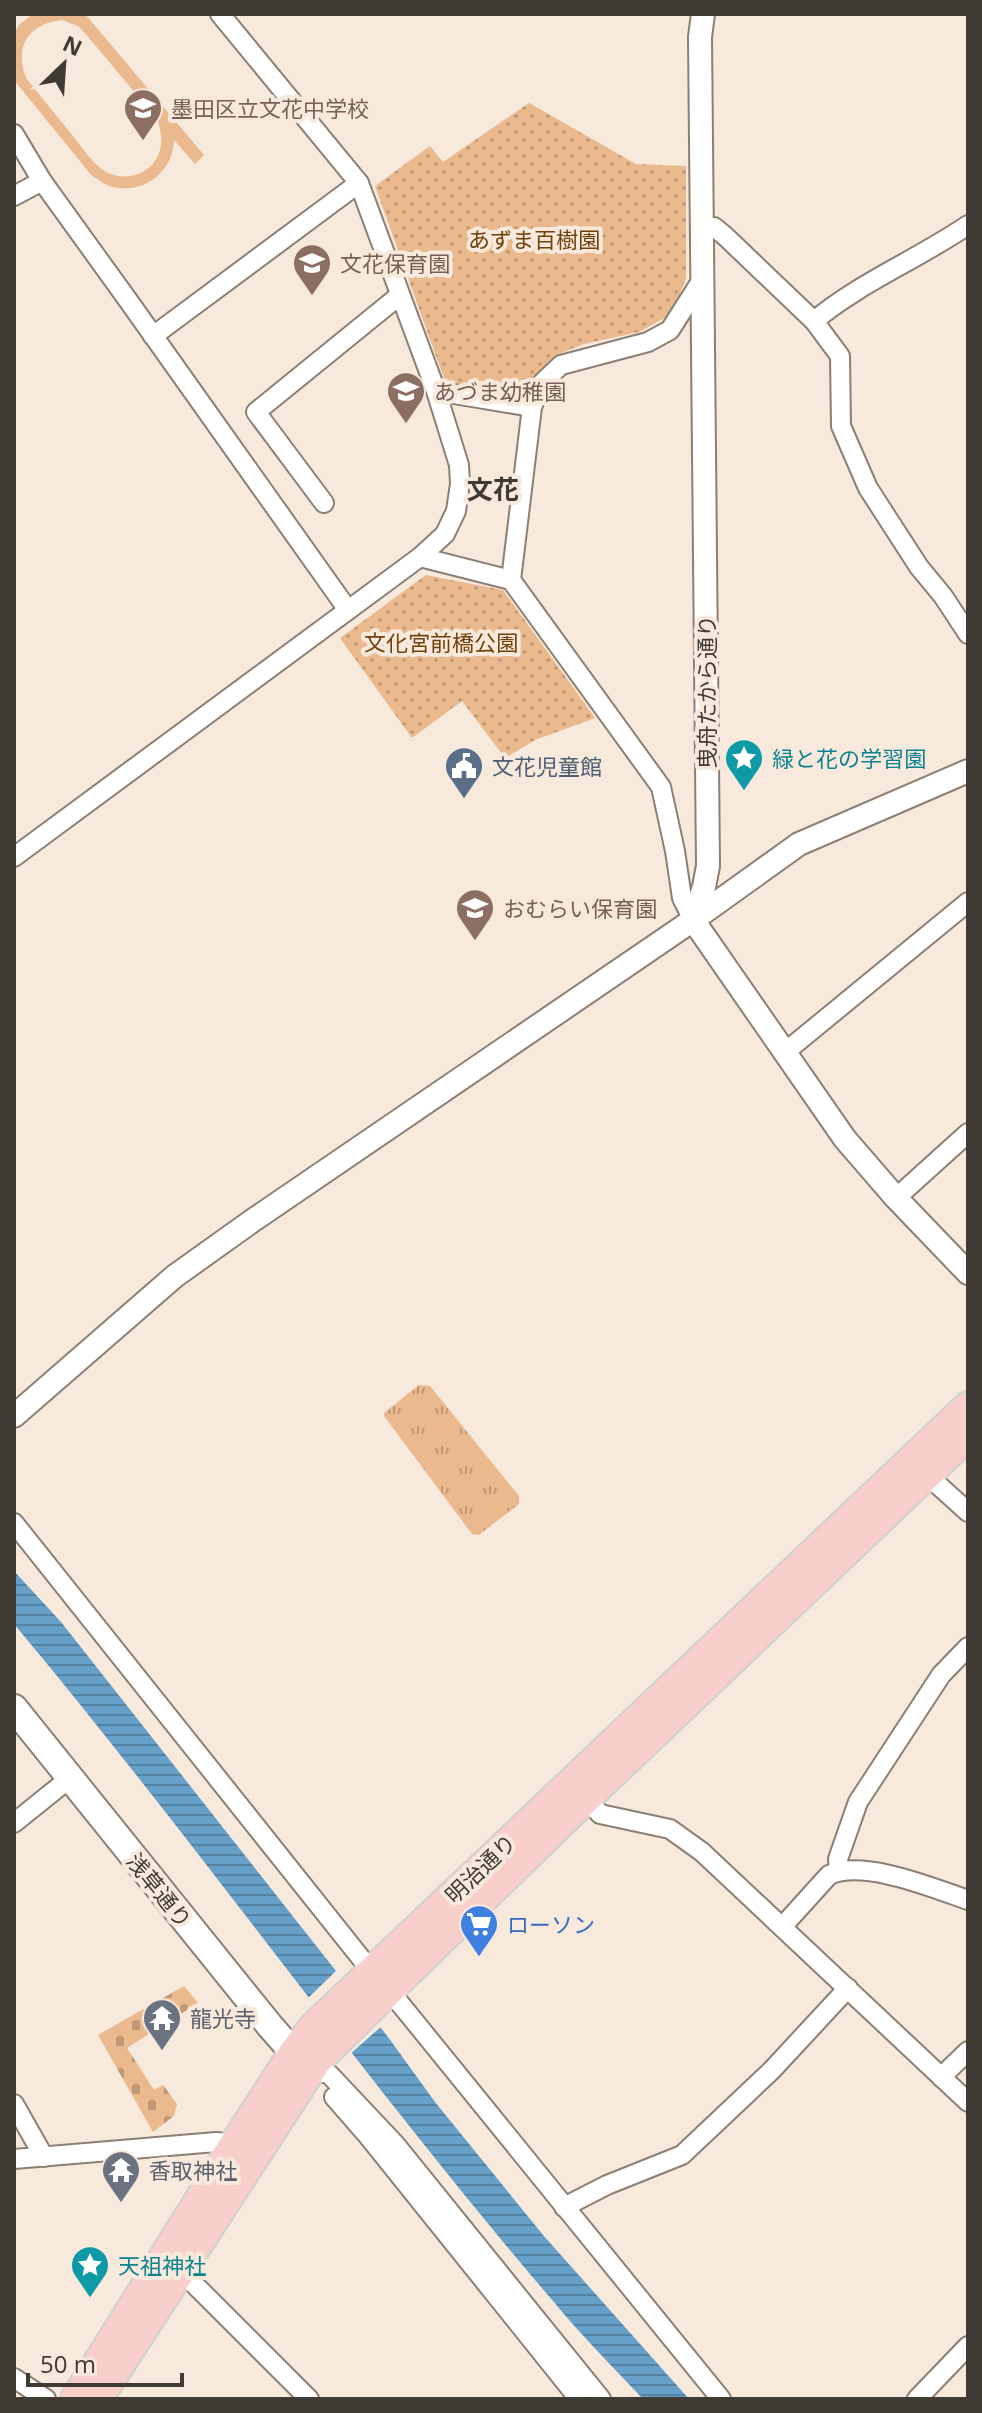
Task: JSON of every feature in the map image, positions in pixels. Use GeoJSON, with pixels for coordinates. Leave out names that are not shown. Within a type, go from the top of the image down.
{"type":"FeatureCollection","features":[{"type":"Feature","properties":{"kind":"main road","name":"明治通り"},"geometry":{"type":"LineString","coordinates":[[75,2399],[234,2144],[313,2051],[375,1986],[968,1406]]}},
{"type":"Feature","properties":{"kind":"main road","name":"明治通り"},"geometry":{"type":"LineString","coordinates":[[578,1790],[968,1436]]}},
{"type":"Feature","properties":{"kind":"main road","name":"浅草通り"},"geometry":{"type":"LineString","coordinates":[[14,1708],[70,1778],[313,2051]]}},
{"type":"Feature","properties":{"kind":"main road","name":"明治通り"},"geometry":{"type":"LineString","coordinates":[[98,2399],[313,2051]]}},
{"type":"Feature","properties":{"kind":"street"},"geometry":{"type":"LineString","coordinates":[[14,857],[420,557],[445,534],[456,511],[459,465],[436,391],[359,183],[220,14]]}},
{"type":"Feature","properties":{"kind":"street","name":"曳舟たから通り"},"geometry":{"type":"LineString","coordinates":[[693,920],[708,866],[700,37],[703,14]]}},
{"type":"Feature","properties":{"kind":"street"},"geometry":{"type":"LineString","coordinates":[[14,134],[42,181],[348,610]]}},
{"type":"Feature","properties":{"kind":"street"},"geometry":{"type":"LineString","coordinates":[[14,196],[42,181]]}},
{"type":"Feature","properties":{"kind":"street"},"geometry":{"type":"LineString","coordinates":[[153,336],[359,183]]}},
{"type":"Feature","properties":{"kind":"street"},"geometry":{"type":"LineString","coordinates":[[814,321],[835,303],[935,248],[968,225]]}},
{"type":"Feature","properties":{"kind":"street"},"geometry":{"type":"LineString","coordinates":[[703,227],[714,227],[725,236],[814,321],[840,356],[841,426],[868,488],[919,567],[968,634]]}},
{"type":"Feature","properties":{"kind":"street"},"geometry":{"type":"LineString","coordinates":[[511,580],[532,407],[542,383],[561,365],[648,342],[670,330],[703,278]]}},
{"type":"Feature","properties":{"kind":"street"},"geometry":{"type":"LineString","coordinates":[[324,503],[256,412],[400,295]]}},
{"type":"Feature","properties":{"kind":"street"},"geometry":{"type":"LineString","coordinates":[[436,391],[532,407]]}},
{"type":"Feature","properties":{"kind":"street"},"geometry":{"type":"LineString","coordinates":[[420,557],[511,580],[661,787],[682,898],[693,920],[845,1139],[968,1273]]}},
{"type":"Feature","properties":{"kind":"street"},"geometry":{"type":"LineString","coordinates":[[14,1416],[175,1276],[811,838],[968,771]]}},
{"type":"Feature","properties":{"kind":"street"},"geometry":{"type":"LineString","coordinates":[[784,1053],[968,902]]}},
{"type":"Feature","properties":{"kind":"street"},"geometry":{"type":"LineString","coordinates":[[896,1198],[968,1133]]}},
{"type":"Feature","properties":{"kind":"street"},"geometry":{"type":"LineString","coordinates":[[927,1475],[968,1512]]}},
{"type":"Feature","properties":{"kind":"street"},"geometry":{"type":"LineString","coordinates":[[14,1523],[375,1986],[564,2207],[721,2399]]}},
{"type":"Feature","properties":{"kind":"street"},"geometry":{"type":"LineString","coordinates":[[839,1871],[838,1859],[858,1802],[941,1675],[968,1647]]}},
{"type":"Feature","properties":{"kind":"street"},"geometry":{"type":"LineString","coordinates":[[14,1823],[70,1778]]}},
{"type":"Feature","properties":{"kind":"street"},"geometry":{"type":"LineString","coordinates":[[578,1790],[600,1814],[670,1829],[702,1852],[968,2102]]}},
{"type":"Feature","properties":{"kind":"street"},"geometry":{"type":"LineString","coordinates":[[782,1927],[829,1875],[839,1871],[890,1874],[968,1900]]}},
{"type":"Feature","properties":{"kind":"street"},"geometry":{"type":"LineString","coordinates":[[564,2207],[607,2185],[682,2155],[772,2070],[848,1988]]}},
{"type":"Feature","properties":{"kind":"street"},"geometry":{"type":"LineString","coordinates":[[313,2051],[368,2136],[577,2398]]}},
{"type":"Feature","properties":{"kind":"street"},"geometry":{"type":"LineString","coordinates":[[313,2051],[329,2074],[395,2144],[601,2399]]}},
{"type":"Feature","properties":{"kind":"street"},"geometry":{"type":"LineString","coordinates":[[941,2077],[968,2051]]}},
{"type":"Feature","properties":{"kind":"street"},"geometry":{"type":"LineString","coordinates":[[14,2104],[44,2157]]}},
{"type":"Feature","properties":{"kind":"street"},"geometry":{"type":"LineString","coordinates":[[14,2159],[216,2142],[234,2144]]}},
{"type":"Feature","properties":{"kind":"street"},"geometry":{"type":"LineString","coordinates":[[180,2270],[309,2399]]}},
{"type":"Feature","properties":{"kind":"street"},"geometry":{"type":"LineString","coordinates":[[917,2399],[968,2346]]}},
{"type":"Feature","properties":{"kind":"street"},"geometry":{"type":"LineString","coordinates":[[14,2378],[46,2399]]}},
{"type":"Feature","properties":{"kind":"green space"},"geometry":{"type":"Polygon","coordinates":[[[33,14],[85,14],[204,155],[195,164],[174,140],[168,163],[162,172],[144,185],[133,188],[109,186],[92,176],[14,80],[14,34],[19,25],[33,14]],[[62,20],[50,22],[40,26],[27,38],[22,56],[26,78],[101,169],[118,176],[142,172],[156,160],[160,149],[157,119],[78,26],[62,20]]]}},
{"type":"Feature","properties":{"kind":"green space","name":"あずま百樹園"},"geometry":{"type":"Polygon","coordinates":[[[529,103],[636,164],[686,166],[686,278],[672,314],[639,332],[584,344],[559,354],[548,362],[531,396],[502,391],[497,393],[445,381],[375,186],[430,146],[443,162],[529,103]]]}},
{"type":"Feature","properties":{"kind":"green space","name":"文化宮前橋公園"},"geometry":{"type":"Polygon","coordinates":[[[426,575],[503,590],[595,718],[535,740],[505,758],[462,701],[412,738],[340,638],[426,575]]]}},
{"type":"Feature","properties":{"kind":"green space"},"geometry":{"type":"Polygon","coordinates":[[[419,1385],[430,1386],[519,1496],[519,1504],[479,1535],[472,1534],[384,1416],[419,1385]]]}},
{"type":"Feature","properties":{"kind":"green space"},"geometry":{"type":"Polygon","coordinates":[[[184,1986],[198,2003],[127,2048],[154,2090],[163,2085],[177,2104],[174,2116],[153,2132],[98,2035],[184,1986]]]}},
{"type":"Feature","properties":{"kind":"water"},"geometry":{"type":"Polygon","coordinates":[[[14,1571],[61,1622],[388,2037],[435,2102],[543,2235],[689,2399],[643,2399],[575,2326],[483,2218],[150,1792],[14,1624],[14,1571]]]}},
{"type":"Feature","properties":{"kind":"pier"},"geometry":{"type":"Polygon","coordinates":[[[338,1969],[383,2025],[349,2055],[305,2001],[338,1969]]]}},
{"type":"Feature","properties":{"kind":"place","name":"墨田区立文花中学校"},"geometry":{"type":"Point","coordinates":[143,142]}},
{"type":"Feature","properties":{"kind":"place","name":"文花保育園"},"geometry":{"type":"Point","coordinates":[312,297]}},
{"type":"Feature","properties":{"kind":"place","name":"あづま幼稚園"},"geometry":{"type":"Point","coordinates":[406,425]}},
{"type":"Feature","properties":{"kind":"place","name":"緑と花の学習園"},"geometry":{"type":"Point","coordinates":[744,792]}},
{"type":"Feature","properties":{"kind":"place","name":"文花児童館"},"geometry":{"type":"Point","coordinates":[464,800]}},
{"type":"Feature","properties":{"kind":"place","name":"おむらい保育園"},"geometry":{"type":"Point","coordinates":[475,942]}},
{"type":"Feature","properties":{"kind":"place","name":"ローソン"},"geometry":{"type":"Point","coordinates":[479,1958]}},
{"type":"Feature","properties":{"kind":"place","name":"龍光寺"},"geometry":{"type":"Point","coordinates":[162,2052]}},
{"type":"Feature","properties":{"kind":"place","name":"香取神社"},"geometry":{"type":"Point","coordinates":[121,2204]}},
{"type":"Feature","properties":{"kind":"place","name":"天祖神社"},"geometry":{"type":"Point","coordinates":[90,2299]}},
{"type":"Feature","properties":{"kind":"district","name":"文花"},"geometry":{"type":"Point","coordinates":[493,489]}}]}
